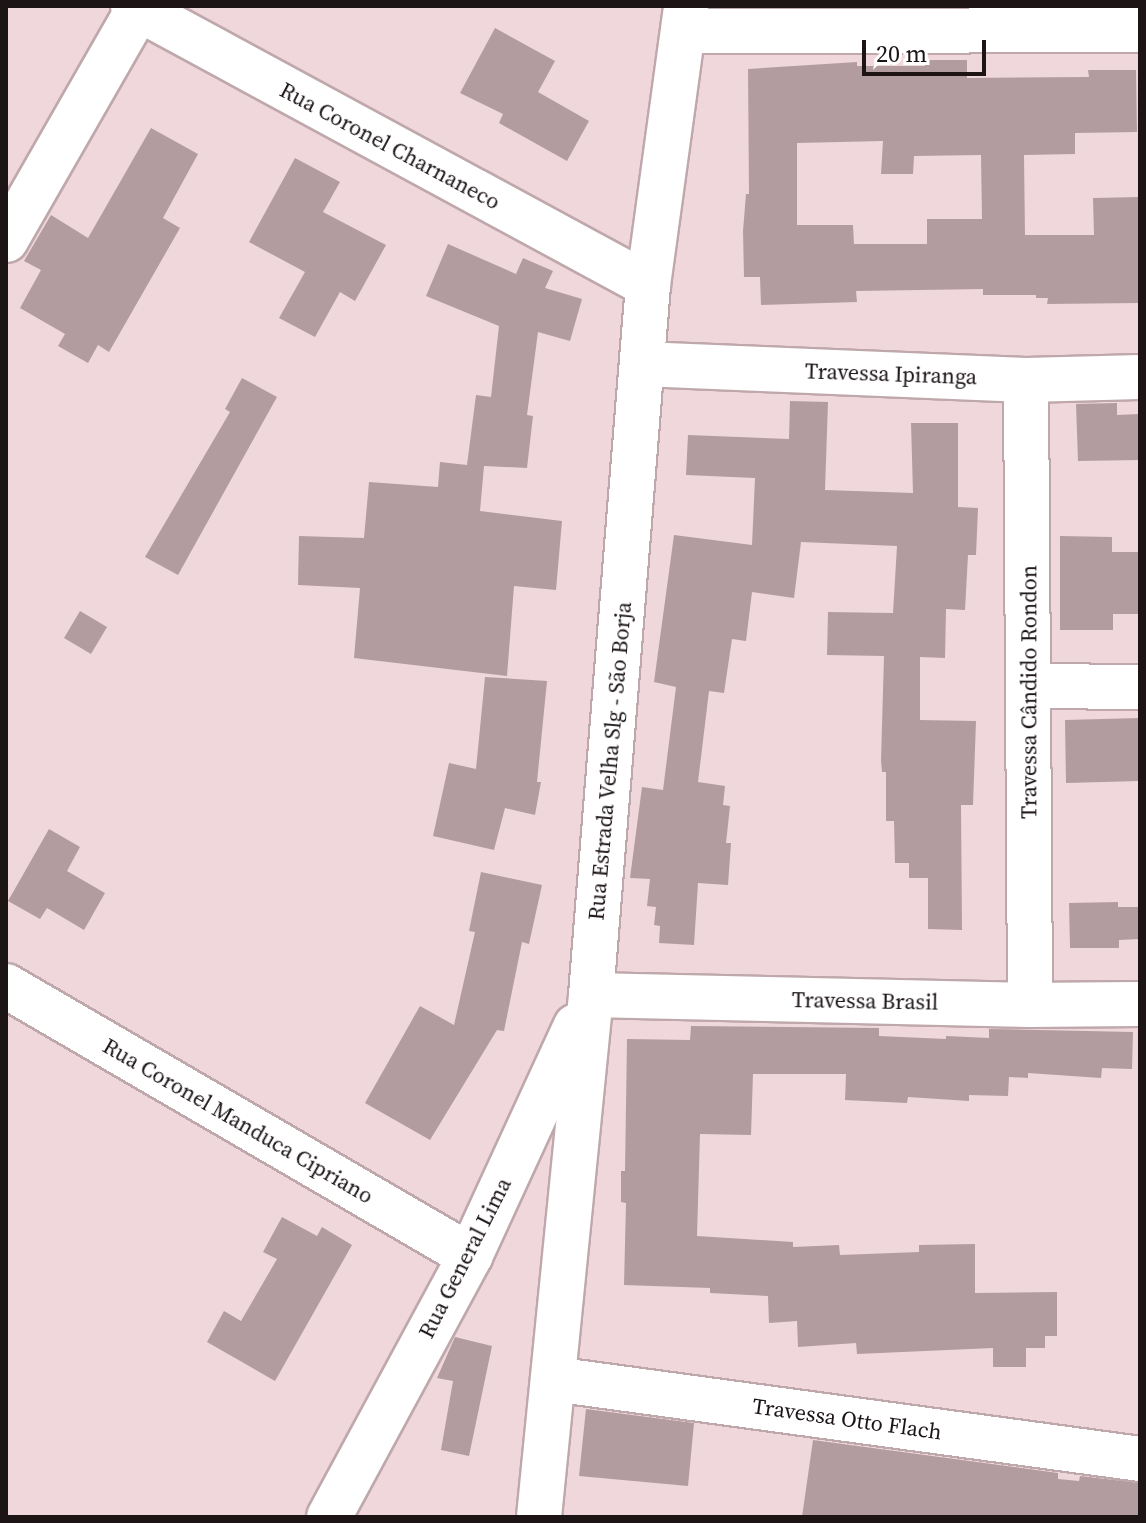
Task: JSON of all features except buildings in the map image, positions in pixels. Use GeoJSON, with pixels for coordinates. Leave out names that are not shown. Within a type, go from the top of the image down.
{"type":"FeatureCollection","features":[{"type":"Feature","properties":{"kind":"street"},"geometry":{"type":"LineString","coordinates":[[6,240],[137,7]]}},
{"type":"Feature","properties":{"kind":"street","name":"Rua Coronel Charnaneco"},"geometry":{"type":"LineString","coordinates":[[137,7],[648,285]]}},
{"type":"Feature","properties":{"kind":"street"},"geometry":{"type":"LineString","coordinates":[[685,19],[1140,30]]}},
{"type":"Feature","properties":{"kind":"street","name":"Rua Estrada Velha Slg - São Borja"},"geometry":{"type":"LineString","coordinates":[[539,1517],[591,995],[648,285],[685,19]]}},
{"type":"Feature","properties":{"kind":"street","name":"Travessa Ipiranga"},"geometry":{"type":"LineString","coordinates":[[642,364],[1026,380],[1140,377]]}},
{"type":"Feature","properties":{"kind":"street","name":"Travessa Cândido Rondon"},"geometry":{"type":"LineString","coordinates":[[1026,380],[1030,1005]]}},
{"type":"Feature","properties":{"kind":"street"},"geometry":{"type":"LineString","coordinates":[[1030,686],[1140,687]]}},
{"type":"Feature","properties":{"kind":"street","name":"Rua Coronel Manduca Cipriano"},"geometry":{"type":"LineString","coordinates":[[6,986],[470,1256]]}},
{"type":"Feature","properties":{"kind":"street","name":"Travessa Brasil"},"geometry":{"type":"LineString","coordinates":[[591,995],[1030,1005],[1140,1004]]}},
{"type":"Feature","properties":{"kind":"street","name":"Rua General Lima"},"geometry":{"type":"LineString","coordinates":[[329,1517],[470,1256],[591,995]]}},
{"type":"Feature","properties":{"kind":"street","name":"Travessa Otto Flach"},"geometry":{"type":"LineString","coordinates":[[553,1379],[1140,1459]]}}]}
